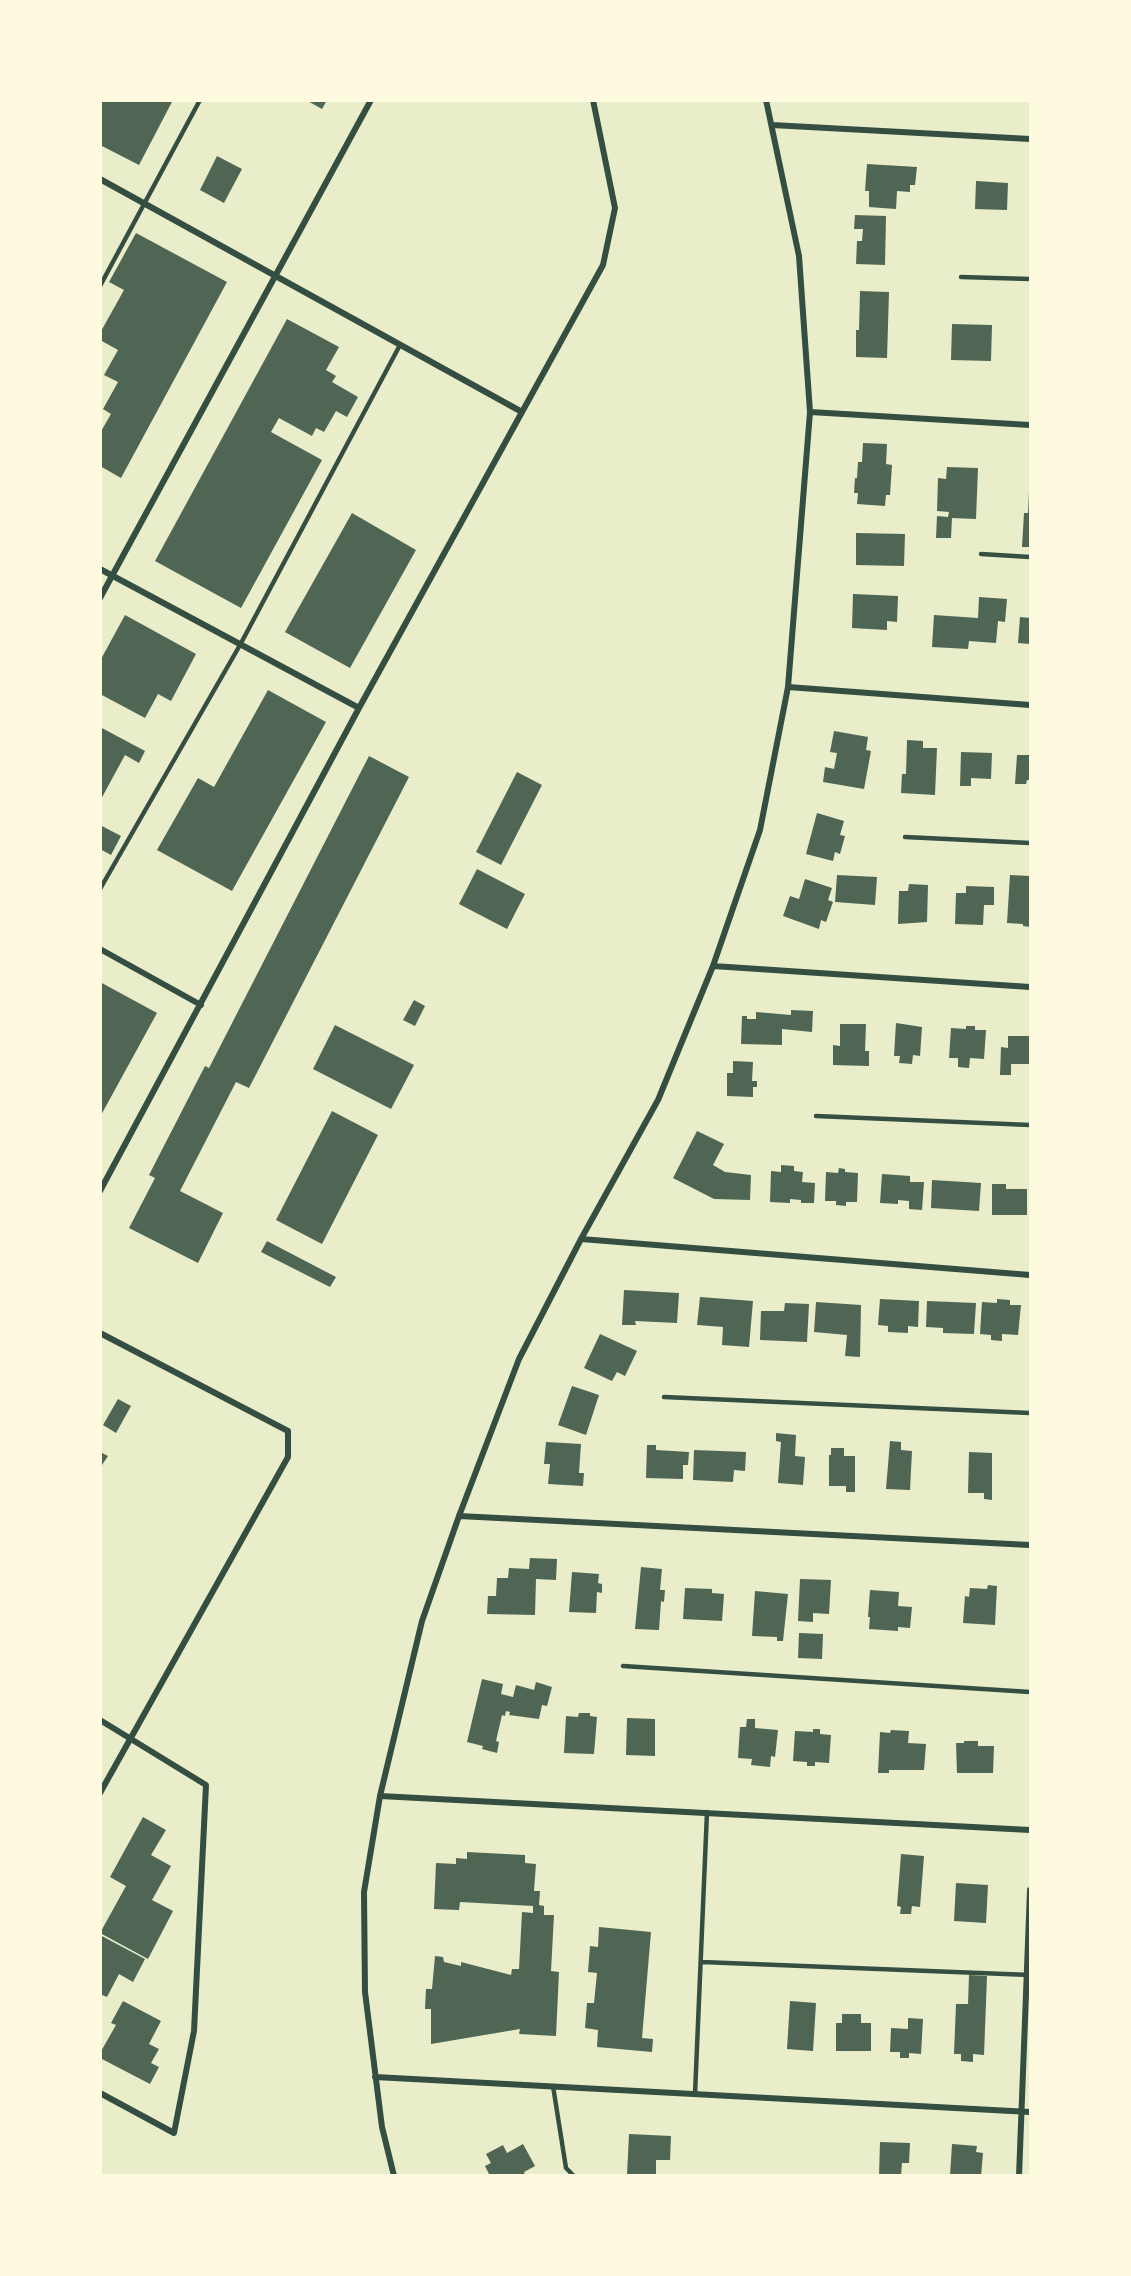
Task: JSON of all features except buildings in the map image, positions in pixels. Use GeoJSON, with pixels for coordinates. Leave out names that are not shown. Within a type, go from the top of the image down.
{"type":"FeatureCollection","features":[{"type":"Feature","properties":{"kind":"street"},"geometry":{"type":"LineString","coordinates":[[100,598],[371,100]]}},
{"type":"Feature","properties":{"kind":"street"},"geometry":{"type":"LineString","coordinates":[[100,1191],[359,708],[603,265],[615,208],[593,100]]}},
{"type":"Feature","properties":{"kind":"street"},"geometry":{"type":"LineString","coordinates":[[394,2175],[381,2127],[365,1992],[364,1892],[380,1796],[422,1621],[519,1359],[581,1239],[658,1100],[713,966],[760,830],[788,687],[810,411],[799,256],[766,100]]}},
{"type":"Feature","properties":{"kind":"street"},"geometry":{"type":"LineString","coordinates":[[772,125],[1030,139]]}},
{"type":"Feature","properties":{"kind":"street"},"geometry":{"type":"LineString","coordinates":[[100,179],[522,412]]}},
{"type":"Feature","properties":{"kind":"street"},"geometry":{"type":"LineString","coordinates":[[810,411],[1030,425]]}},
{"type":"Feature","properties":{"kind":"street"},"geometry":{"type":"LineString","coordinates":[[100,569],[359,708]]}},
{"type":"Feature","properties":{"kind":"street"},"geometry":{"type":"LineString","coordinates":[[788,687],[1030,705]]}},
{"type":"Feature","properties":{"kind":"street"},"geometry":{"type":"LineString","coordinates":[[100,949],[201,1005]]}},
{"type":"Feature","properties":{"kind":"street"},"geometry":{"type":"LineString","coordinates":[[713,966],[1030,987]]}},
{"type":"Feature","properties":{"kind":"street"},"geometry":{"type":"LineString","coordinates":[[581,1239],[1030,1275]]}},
{"type":"Feature","properties":{"kind":"street"},"geometry":{"type":"LineString","coordinates":[[100,1333],[288,1431],[288,1457],[100,1793]]}},
{"type":"Feature","properties":{"kind":"street"},"geometry":{"type":"LineString","coordinates":[[459,1516],[1030,1545]]}},
{"type":"Feature","properties":{"kind":"street"},"geometry":{"type":"LineString","coordinates":[[100,1720],[206,1785],[194,2031],[174,2133],[101,2095]]}},
{"type":"Feature","properties":{"kind":"street"},"geometry":{"type":"LineString","coordinates":[[380,1796],[1030,1830]]}},
{"type":"Feature","properties":{"kind":"street"},"geometry":{"type":"LineString","coordinates":[[1019,2175],[1030,1890]]}},
{"type":"Feature","properties":{"kind":"street"},"geometry":{"type":"LineString","coordinates":[[375,2077],[1030,2112]]}},
{"type":"Feature","properties":{"kind":"lane"},"geometry":{"type":"LineString","coordinates":[[100,286],[200,100]]}},
{"type":"Feature","properties":{"kind":"lane"},"geometry":{"type":"LineString","coordinates":[[961,277],[1030,279]]}},
{"type":"Feature","properties":{"kind":"lane"},"geometry":{"type":"LineString","coordinates":[[100,889],[240,645],[400,345]]}},
{"type":"Feature","properties":{"kind":"lane"},"geometry":{"type":"LineString","coordinates":[[981,554],[1030,557]]}},
{"type":"Feature","properties":{"kind":"lane"},"geometry":{"type":"LineString","coordinates":[[905,837],[1030,843]]}},
{"type":"Feature","properties":{"kind":"lane"},"geometry":{"type":"LineString","coordinates":[[816,1116],[1030,1125]]}},
{"type":"Feature","properties":{"kind":"lane"},"geometry":{"type":"LineString","coordinates":[[664,1397],[1030,1413]]}},
{"type":"Feature","properties":{"kind":"lane"},"geometry":{"type":"LineString","coordinates":[[623,1666],[1030,1692]]}},
{"type":"Feature","properties":{"kind":"lane"},"geometry":{"type":"LineString","coordinates":[[695,2094],[707,1812]]}},
{"type":"Feature","properties":{"kind":"lane"},"geometry":{"type":"LineString","coordinates":[[702,1962],[1028,1975]]}},
{"type":"Feature","properties":{"kind":"lane"},"geometry":{"type":"LineString","coordinates":[[553,2086],[566,2168],[574,2175]]}}]}
